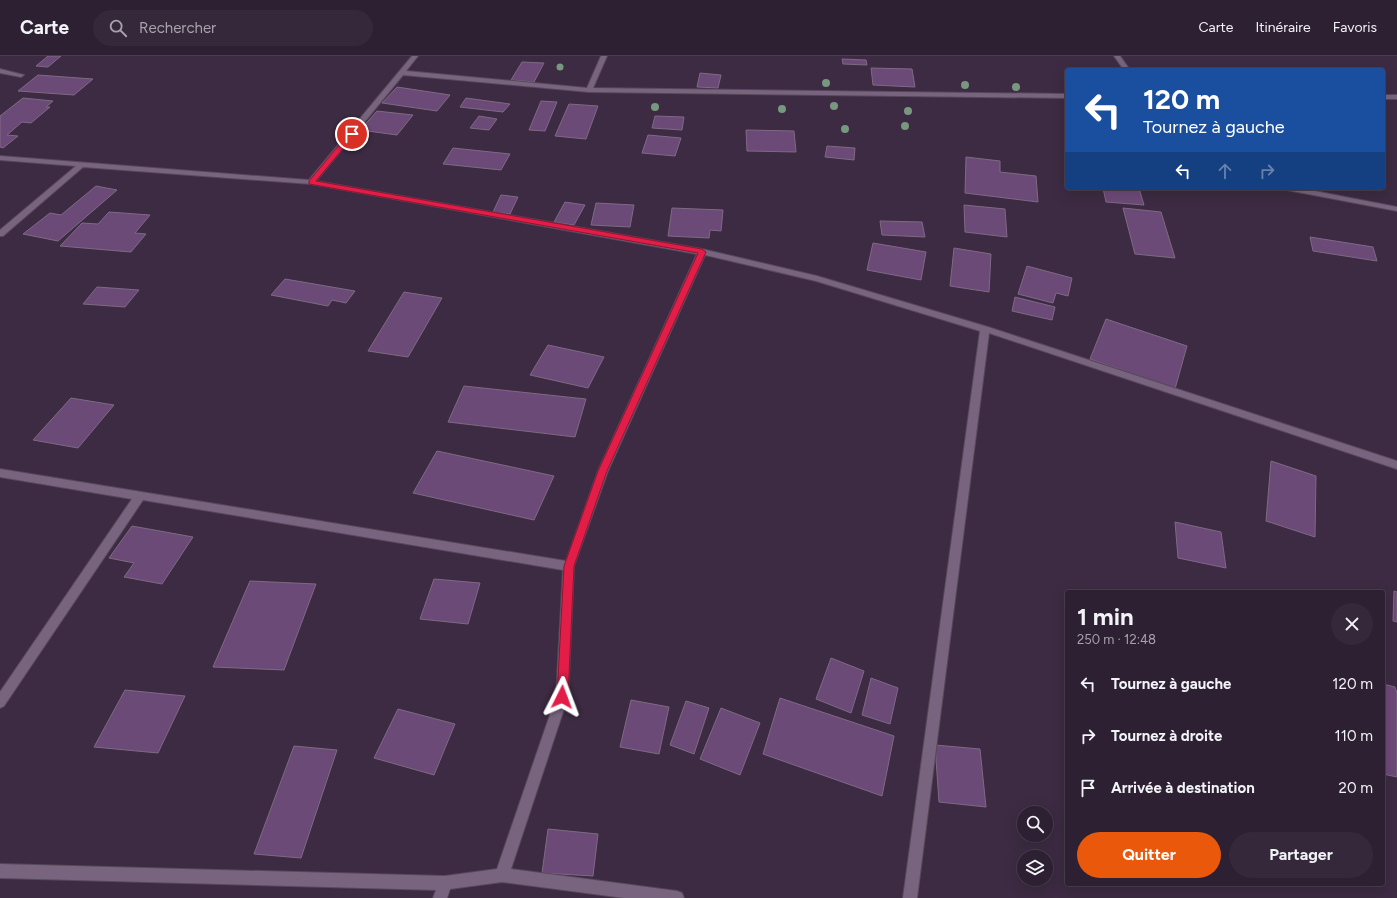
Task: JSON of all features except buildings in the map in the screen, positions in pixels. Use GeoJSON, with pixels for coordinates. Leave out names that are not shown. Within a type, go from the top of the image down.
{"type":"FeatureCollection","features":[{"type":"Feature","properties":{"kind":"street"},"geometry":{"type":"LineString","coordinates":[[311,182],[403,73],[415,56]]}},
{"type":"Feature","properties":{"kind":"street"},"geometry":{"type":"LineString","coordinates":[[590,90],[604,56]]}},
{"type":"Feature","properties":{"kind":"street"},"geometry":{"type":"LineString","coordinates":[[1117,56],[1126,68]]}},
{"type":"Feature","properties":{"kind":"street"},"geometry":{"type":"LineString","coordinates":[[0,71],[21,75]]}},
{"type":"Feature","properties":{"kind":"street"},"geometry":{"type":"LineString","coordinates":[[403,73],[590,90],[1065,96]]}},
{"type":"Feature","properties":{"kind":"street"},"geometry":{"type":"LineString","coordinates":[[1385,97],[1397,97]]}},
{"type":"Feature","properties":{"kind":"street"},"geometry":{"type":"LineString","coordinates":[[0,158],[80,166],[311,182],[702,252],[817,279],[985,329],[1397,465]]}},
{"type":"Feature","properties":{"kind":"street"},"geometry":{"type":"LineString","coordinates":[[0,234],[80,166]]}},
{"type":"Feature","properties":{"kind":"street"},"geometry":{"type":"LineString","coordinates":[[1297,190],[1397,209]]}},
{"type":"Feature","properties":{"kind":"street"},"geometry":{"type":"LineString","coordinates":[[502,875],[562,697],[569,566],[603,471],[702,252]]}},
{"type":"Feature","properties":{"kind":"street"},"geometry":{"type":"LineString","coordinates":[[910,898],[985,329]]}},
{"type":"Feature","properties":{"kind":"street"},"geometry":{"type":"LineString","coordinates":[[0,473],[569,566]]}},
{"type":"Feature","properties":{"kind":"street"},"geometry":{"type":"LineString","coordinates":[[0,702],[140,496]]}},
{"type":"Feature","properties":{"kind":"street"},"geometry":{"type":"LineString","coordinates":[[0,870],[445,882],[502,875],[676,898]]}},
{"type":"Feature","properties":{"kind":"street"},"geometry":{"type":"LineString","coordinates":[[440,898],[445,882]]}},
{"type":"Feature","properties":{"kind":"route"},"geometry":{"type":"LineString","coordinates":[[352,134],[311,182],[702,252],[603,471],[569,566],[562,697]]}}]}
